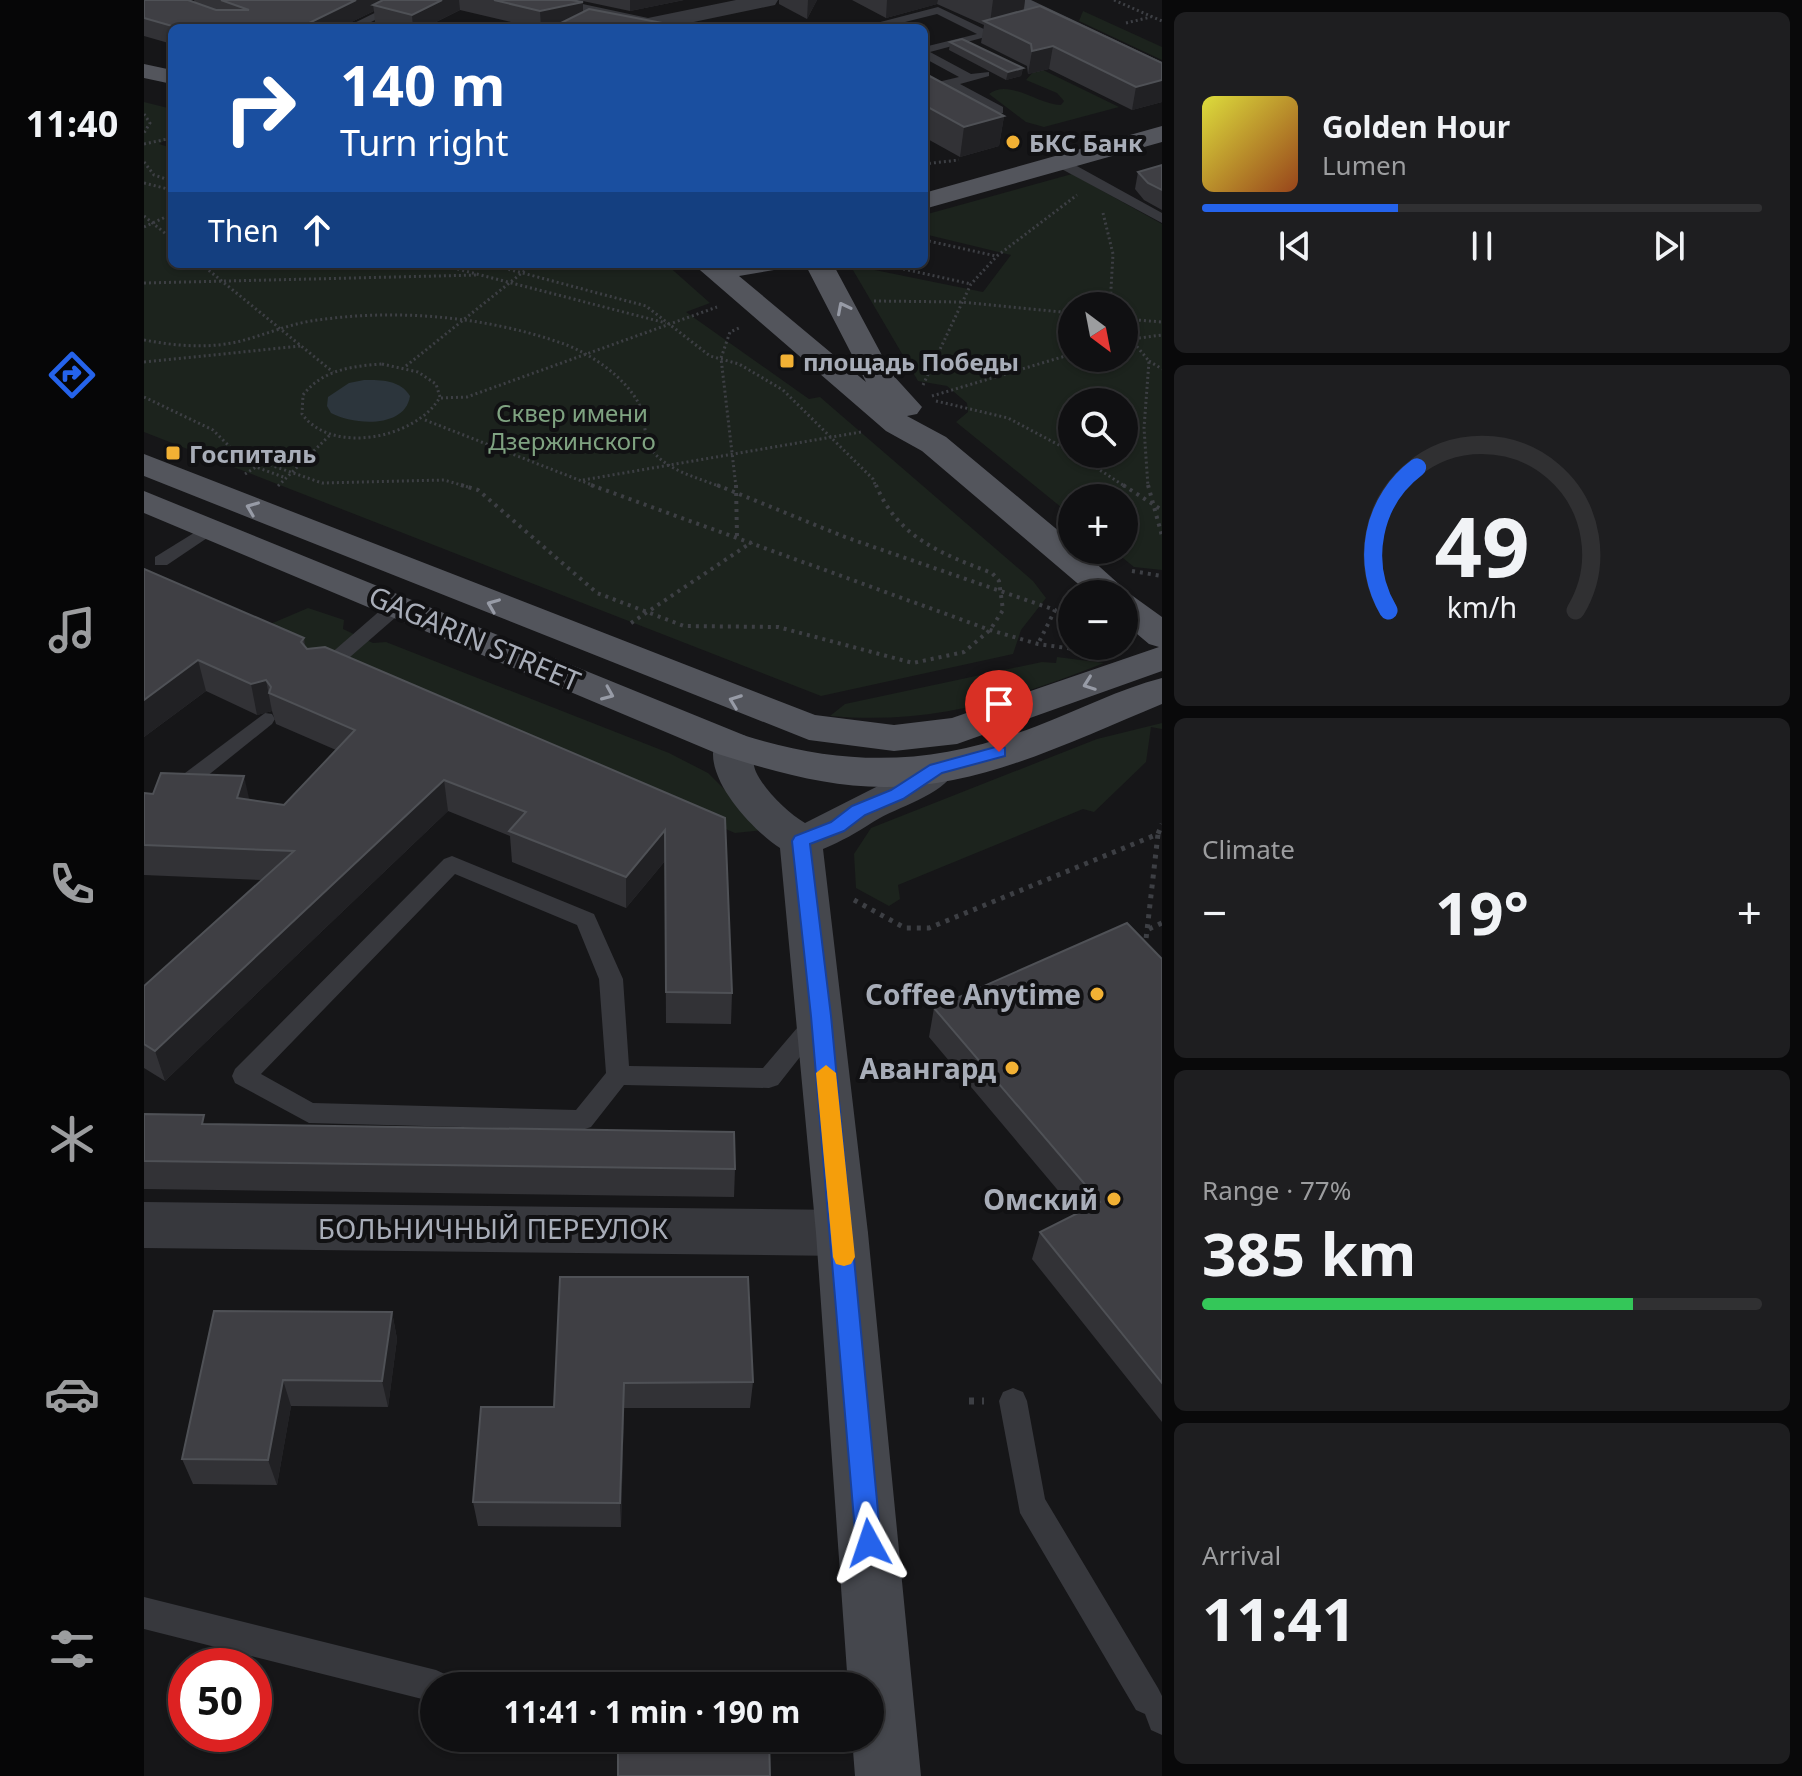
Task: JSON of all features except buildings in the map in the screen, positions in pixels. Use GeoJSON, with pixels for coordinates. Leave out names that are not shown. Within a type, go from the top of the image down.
{"type":"FeatureCollection","features":[{"type":"Feature","properties":{"kind":"main road"},"geometry":{"type":"LineString","coordinates":[[1014,0],[1038,23],[1162,71]]}},
{"type":"Feature","properties":{"kind":"main road"},"geometry":{"type":"LineString","coordinates":[[144,71],[168,76]]}},
{"type":"Feature","properties":{"kind":"main road"},"geometry":{"type":"LineString","coordinates":[[144,82],[168,87]]}},
{"type":"Feature","properties":{"kind":"main road"},"geometry":{"type":"LineString","coordinates":[[928,200],[1162,118]]}},
{"type":"Feature","properties":{"kind":"main road"},"geometry":{"type":"LineString","coordinates":[[928,168],[1050,157],[1162,134]]}},
{"type":"Feature","properties":{"kind":"main road"},"geometry":{"type":"LineString","coordinates":[[718,268],[897,424],[934,444],[1118,579]]}},
{"type":"Feature","properties":{"kind":"main road"},"geometry":{"type":"LineString","coordinates":[[821,268],[879,378],[918,418],[934,444]]}},
{"type":"Feature","properties":{"kind":"main road","name":"GAGARIN STREET"},"geometry":{"type":"LineString","coordinates":[[144,464],[310,532],[808,747]]}},
{"type":"Feature","properties":{"kind":"main road","name":"GAGARIN STREET"},"geometry":{"type":"LineString","coordinates":[[144,501],[732,745],[784,763],[808,747]]}},
{"type":"Feature","properties":{"kind":"main road"},"geometry":{"type":"LineString","coordinates":[[278,556],[310,532]]}},
{"type":"Feature","properties":{"kind":"main road"},"geometry":{"type":"LineString","coordinates":[[1138,616],[1162,636]]}},
{"type":"Feature","properties":{"kind":"main road"},"geometry":{"type":"LineString","coordinates":[[808,747],[957,731],[1162,658]]}},
{"type":"Feature","properties":{"kind":"main road"},"geometry":{"type":"LineString","coordinates":[[808,747],[862,771],[936,769],[999,752],[1162,690]]}},
{"type":"Feature","properties":{"kind":"main road"},"geometry":{"type":"LineString","coordinates":[[732,745],[736,775],[776,825],[801,841]]}},
{"type":"Feature","properties":{"kind":"main road"},"geometry":{"type":"LineString","coordinates":[[801,841],[837,827],[859,811],[897,794],[936,769]]}},
{"type":"Feature","properties":{"kind":"main road"},"geometry":{"type":"LineString","coordinates":[[801,841],[842,1233],[874,1672]]}},
{"type":"Feature","properties":{"kind":"main road"},"geometry":{"type":"LineString","coordinates":[[884,1750],[888,1776]]}},
{"type":"Feature","properties":{"kind":"street"},"geometry":{"type":"LineString","coordinates":[[534,0],[637,24],[671,22],[762,0]]}},
{"type":"Feature","properties":{"kind":"street","name":"БОЛЬНИЧНЫЙ ПЕРЕУЛОК"},"geometry":{"type":"LineString","coordinates":[[144,1225],[842,1233]]}},
{"type":"Feature","properties":{"kind":"lane"},"geometry":{"type":"LineString","coordinates":[[359,24],[410,0]]}},
{"type":"Feature","properties":{"kind":"lane"},"geometry":{"type":"LineString","coordinates":[[879,24],[938,10],[988,35]]}},
{"type":"Feature","properties":{"kind":"lane"},"geometry":{"type":"LineString","coordinates":[[928,51],[1038,23]]}},
{"type":"Feature","properties":{"kind":"lane"},"geometry":{"type":"LineString","coordinates":[[963,41],[982,50]]}},
{"type":"Feature","properties":{"kind":"lane"},"geometry":{"type":"LineString","coordinates":[[928,54],[970,78]]}},
{"type":"Feature","properties":{"kind":"lane"},"geometry":{"type":"LineString","coordinates":[[928,88],[985,74]]}},
{"type":"Feature","properties":{"kind":"lane"},"geometry":{"type":"LineString","coordinates":[[949,83],[999,110],[975,116],[953,104]]}},
{"type":"Feature","properties":{"kind":"lane"},"geometry":{"type":"LineString","coordinates":[[928,91],[939,97]]}},
{"type":"Feature","properties":{"kind":"lane"},"geometry":{"type":"LineString","coordinates":[[1050,157],[1162,219]]}},
{"type":"Feature","properties":{"kind":"lane"},"geometry":{"type":"LineString","coordinates":[[161,561],[210,528]]}},
{"type":"Feature","properties":{"kind":"lane"},"geometry":{"type":"LineString","coordinates":[[320,673],[397,606]]}},
{"type":"Feature","properties":{"kind":"lane"},"geometry":{"type":"LineString","coordinates":[[184,784],[265,719]]}},
{"type":"Feature","properties":{"kind":"lane"},"geometry":{"type":"LineString","coordinates":[[452,864],[586,920],[611,979],[618,1075],[582,1120],[309,1113],[244,1076],[452,864]]}},
{"type":"Feature","properties":{"kind":"lane"},"geometry":{"type":"LineString","coordinates":[[618,1075],[769,1078],[821,1016]]}},
{"type":"Feature","properties":{"kind":"lane"},"geometry":{"type":"LineString","coordinates":[[1013,1401],[1031,1503],[1156,1711]]}},
{"type":"Feature","properties":{"kind":"lane"},"geometry":{"type":"LineString","coordinates":[[144,1613],[420,1682]]}},
{"type":"Feature","properties":{"kind":"path"},"geometry":{"type":"LineString","coordinates":[[1114,0],[1162,21]]}},
{"type":"Feature","properties":{"kind":"path"},"geometry":{"type":"LineString","coordinates":[[1123,24],[1152,17]]}},
{"type":"Feature","properties":{"kind":"path"},"geometry":{"type":"LineString","coordinates":[[144,114],[150,123],[144,133]]}},
{"type":"Feature","properties":{"kind":"path"},"geometry":{"type":"LineString","coordinates":[[144,144],[168,139]]}},
{"type":"Feature","properties":{"kind":"path"},"geometry":{"type":"LineString","coordinates":[[928,167],[959,160]]}},
{"type":"Feature","properties":{"kind":"path"},"geometry":{"type":"LineString","coordinates":[[144,162],[154,175],[168,180]]}},
{"type":"Feature","properties":{"kind":"path"},"geometry":{"type":"LineString","coordinates":[[923,385],[971,284],[997,256],[1094,182]]}},
{"type":"Feature","properties":{"kind":"path"},"geometry":{"type":"LineString","coordinates":[[1094,182],[1090,186],[1107,223],[1113,254],[1111,292]]}},
{"type":"Feature","properties":{"kind":"path"},"geometry":{"type":"LineString","coordinates":[[144,183],[168,189]]}},
{"type":"Feature","properties":{"kind":"path"},"geometry":{"type":"LineString","coordinates":[[144,216],[168,236]]}},
{"type":"Feature","properties":{"kind":"path"},"geometry":{"type":"LineString","coordinates":[[144,227],[168,216]]}},
{"type":"Feature","properties":{"kind":"path"},"geometry":{"type":"LineString","coordinates":[[928,240],[997,256]]}},
{"type":"Feature","properties":{"kind":"path"},"geometry":{"type":"LineString","coordinates":[[206,268],[333,372]]}},
{"type":"Feature","properties":{"kind":"path"},"geometry":{"type":"LineString","coordinates":[[454,268],[667,323]]}},
{"type":"Feature","properties":{"kind":"path"},"geometry":{"type":"LineString","coordinates":[[242,476],[256,467],[288,478],[322,483],[444,480],[478,490],[597,593],[684,626],[778,627],[913,663],[964,652],[990,630],[1003,610],[1002,591],[992,573],[930,549],[896,520],[884,505],[873,479],[783,390],[739,364],[710,356],[637,303],[504,268]]}},
{"type":"Feature","properties":{"kind":"path"},"geometry":{"type":"LineString","coordinates":[[405,367],[528,268]]}},
{"type":"Feature","properties":{"kind":"path"},"geometry":{"type":"LineString","coordinates":[[909,268],[971,284]]}},
{"type":"Feature","properties":{"kind":"path"},"geometry":{"type":"LineString","coordinates":[[144,283],[478,275]]}},
{"type":"Feature","properties":{"kind":"path"},"geometry":{"type":"LineString","coordinates":[[866,301],[961,302],[1058,312]]}},
{"type":"Feature","properties":{"kind":"path"},"geometry":{"type":"LineString","coordinates":[[441,398],[467,397],[721,306]]}},
{"type":"Feature","properties":{"kind":"path"},"geometry":{"type":"LineString","coordinates":[[144,340],[169,346],[225,344],[297,322],[367,316],[465,320],[530,333],[585,353],[603,364],[629,390],[651,429],[651,449],[667,465],[845,537],[1055,610],[1038,644]]}},
{"type":"Feature","properties":{"kind":"path"},"geometry":{"type":"LineString","coordinates":[[1138,320],[1162,322]]}},
{"type":"Feature","properties":{"kind":"path"},"geometry":{"type":"LineString","coordinates":[[737,536],[737,494],[721,358],[730,332],[744,325]]}},
{"type":"Feature","properties":{"kind":"path"},"geometry":{"type":"LineString","coordinates":[[1138,337],[1161,335]]}},
{"type":"Feature","properties":{"kind":"path"},"geometry":{"type":"LineString","coordinates":[[144,362],[301,346]]}},
{"type":"Feature","properties":{"kind":"path"},"geometry":{"type":"LineString","coordinates":[[1138,346],[1149,361],[1162,369]]}},
{"type":"Feature","properties":{"kind":"path"},"geometry":{"type":"LineString","coordinates":[[1058,358],[924,399],[962,405],[1008,418],[1058,445]]}},
{"type":"Feature","properties":{"kind":"path"},"geometry":{"type":"LineString","coordinates":[[1149,361],[1142,433],[1149,505],[1162,536]]}},
{"type":"Feature","properties":{"kind":"path"},"geometry":{"type":"LineString","coordinates":[[382,364],[405,367],[425,374],[438,385],[441,398],[437,409],[425,420],[382,436],[331,434],[313,427],[302,416],[298,404],[302,392],[314,381],[333,372],[382,364]]}},
{"type":"Feature","properties":{"kind":"path"},"geometry":{"type":"LineString","coordinates":[[144,397],[213,430],[236,453],[288,478]]}},
{"type":"Feature","properties":{"kind":"path"},"geometry":{"type":"LineString","coordinates":[[425,420],[580,481],[990,630],[1058,647]]}},
{"type":"Feature","properties":{"kind":"path"},"geometry":{"type":"LineString","coordinates":[[580,481],[874,430]]}},
{"type":"Feature","properties":{"kind":"path"},"geometry":{"type":"LineString","coordinates":[[288,478],[331,434]]}},
{"type":"Feature","properties":{"kind":"path"},"geometry":{"type":"LineString","coordinates":[[1095,468],[1149,505],[1162,510]]}},
{"type":"Feature","properties":{"kind":"path"},"geometry":{"type":"LineString","coordinates":[[633,621],[753,542]]}},
{"type":"Feature","properties":{"kind":"path"},"geometry":{"type":"LineString","coordinates":[[1118,579],[1133,572],[1162,576]]}},
{"type":"Feature","properties":{"kind":"path"},"geometry":{"type":"LineString","coordinates":[[1145,951],[1158,834],[1162,824]]}},
{"type":"Feature","properties":{"kind":"path"},"geometry":{"type":"LineString","coordinates":[[854,900],[905,928],[929,928],[1158,834]]}},
{"type":"Feature","properties":{"kind":"path"},"geometry":{"type":"LineString","coordinates":[[1148,929],[1162,923]]}},
{"type":"Feature","properties":{"kind":"green space"},"geometry":{"type":"Polygon","coordinates":[[[1083,11],[1162,47],[1162,60],[1079,21],[1083,11]]]}},
{"type":"Feature","properties":{"kind":"green space"},"geometry":{"type":"Polygon","coordinates":[[[1041,69],[1119,107],[1044,127],[1026,122],[989,94],[997,90],[1015,90],[1061,105],[1064,101],[1057,93],[1026,80],[1034,71],[1041,69]]]}},
{"type":"Feature","properties":{"kind":"green space","name":"Сквер имени Дзержинского"},"geometry":{"type":"Polygon","coordinates":[[[144,102],[168,108],[168,138],[159,144],[168,147],[168,268],[671,268],[710,303],[686,312],[809,399],[820,397],[1033,581],[1046,598],[1021,630],[1013,654],[821,696],[144,432],[144,102]]]}},
{"type":"Feature","properties":{"kind":"green space"},"geometry":{"type":"Polygon","coordinates":[[[1072,174],[1162,224],[1162,570],[1130,564],[1138,564],[1138,484],[1058,484],[1058,505],[956,422],[968,412],[967,403],[947,386],[918,381],[852,268],[983,292],[1011,255],[928,235],[928,214],[1072,174]]]}},
{"type":"Feature","properties":{"kind":"green space"},"geometry":{"type":"Polygon","coordinates":[[[308,608],[344,620],[343,629],[373,643],[386,642],[669,753],[708,773],[765,830],[735,833],[261,628],[308,608]]]}},
{"type":"Feature","properties":{"kind":"green space"},"geometry":{"type":"Polygon","coordinates":[[[1057,657],[1058,660],[1104,663],[1036,688],[970,707],[903,717],[830,716],[845,704],[1042,662],[1056,663],[1057,657]]]}},
{"type":"Feature","properties":{"kind":"green space"},"geometry":{"type":"Polygon","coordinates":[[[1162,723],[1162,729],[1151,727],[1146,762],[1094,812],[1083,809],[898,885],[900,899],[889,906],[856,888],[854,854],[871,828],[1097,739],[1162,723]]]}},
{"type":"Feature","properties":{"kind":"shaded area"},"geometry":{"type":"Polygon","coordinates":[[[384,381],[401,387],[410,396],[406,407],[389,419],[377,421],[352,420],[331,413],[327,406],[328,397],[349,383],[384,381]]]}},
{"type":"Feature","properties":{"kind":"slow traffic"},"geometry":{"type":"LineString","coordinates":[[826,1073],[844,1257]]}},
{"type":"Feature","properties":{"kind":"place","name":"БКС Банк"},"geometry":{"type":"Point","coordinates":[1013,142]}},
{"type":"Feature","properties":{"kind":"place","name":"площадь Победы"},"geometry":{"type":"Point","coordinates":[787,361]}},
{"type":"Feature","properties":{"kind":"place","name":"Госпиталь"},"geometry":{"type":"Point","coordinates":[173,453]}},
{"type":"Feature","properties":{"kind":"place","name":"Coffee Anytime"},"geometry":{"type":"Point","coordinates":[1097,994]}},
{"type":"Feature","properties":{"kind":"place","name":"Авангард"},"geometry":{"type":"Point","coordinates":[1012,1068]}},
{"type":"Feature","properties":{"kind":"place","name":"Омский"},"geometry":{"type":"Point","coordinates":[1114,1199]}},
{"type":"Feature","properties":{"kind":"route"},"geometry":{"type":"LineString","coordinates":[[869,1543],[821,1016],[801,841],[837,827],[874,802],[897,794],[936,769],[999,752]]}}]}
